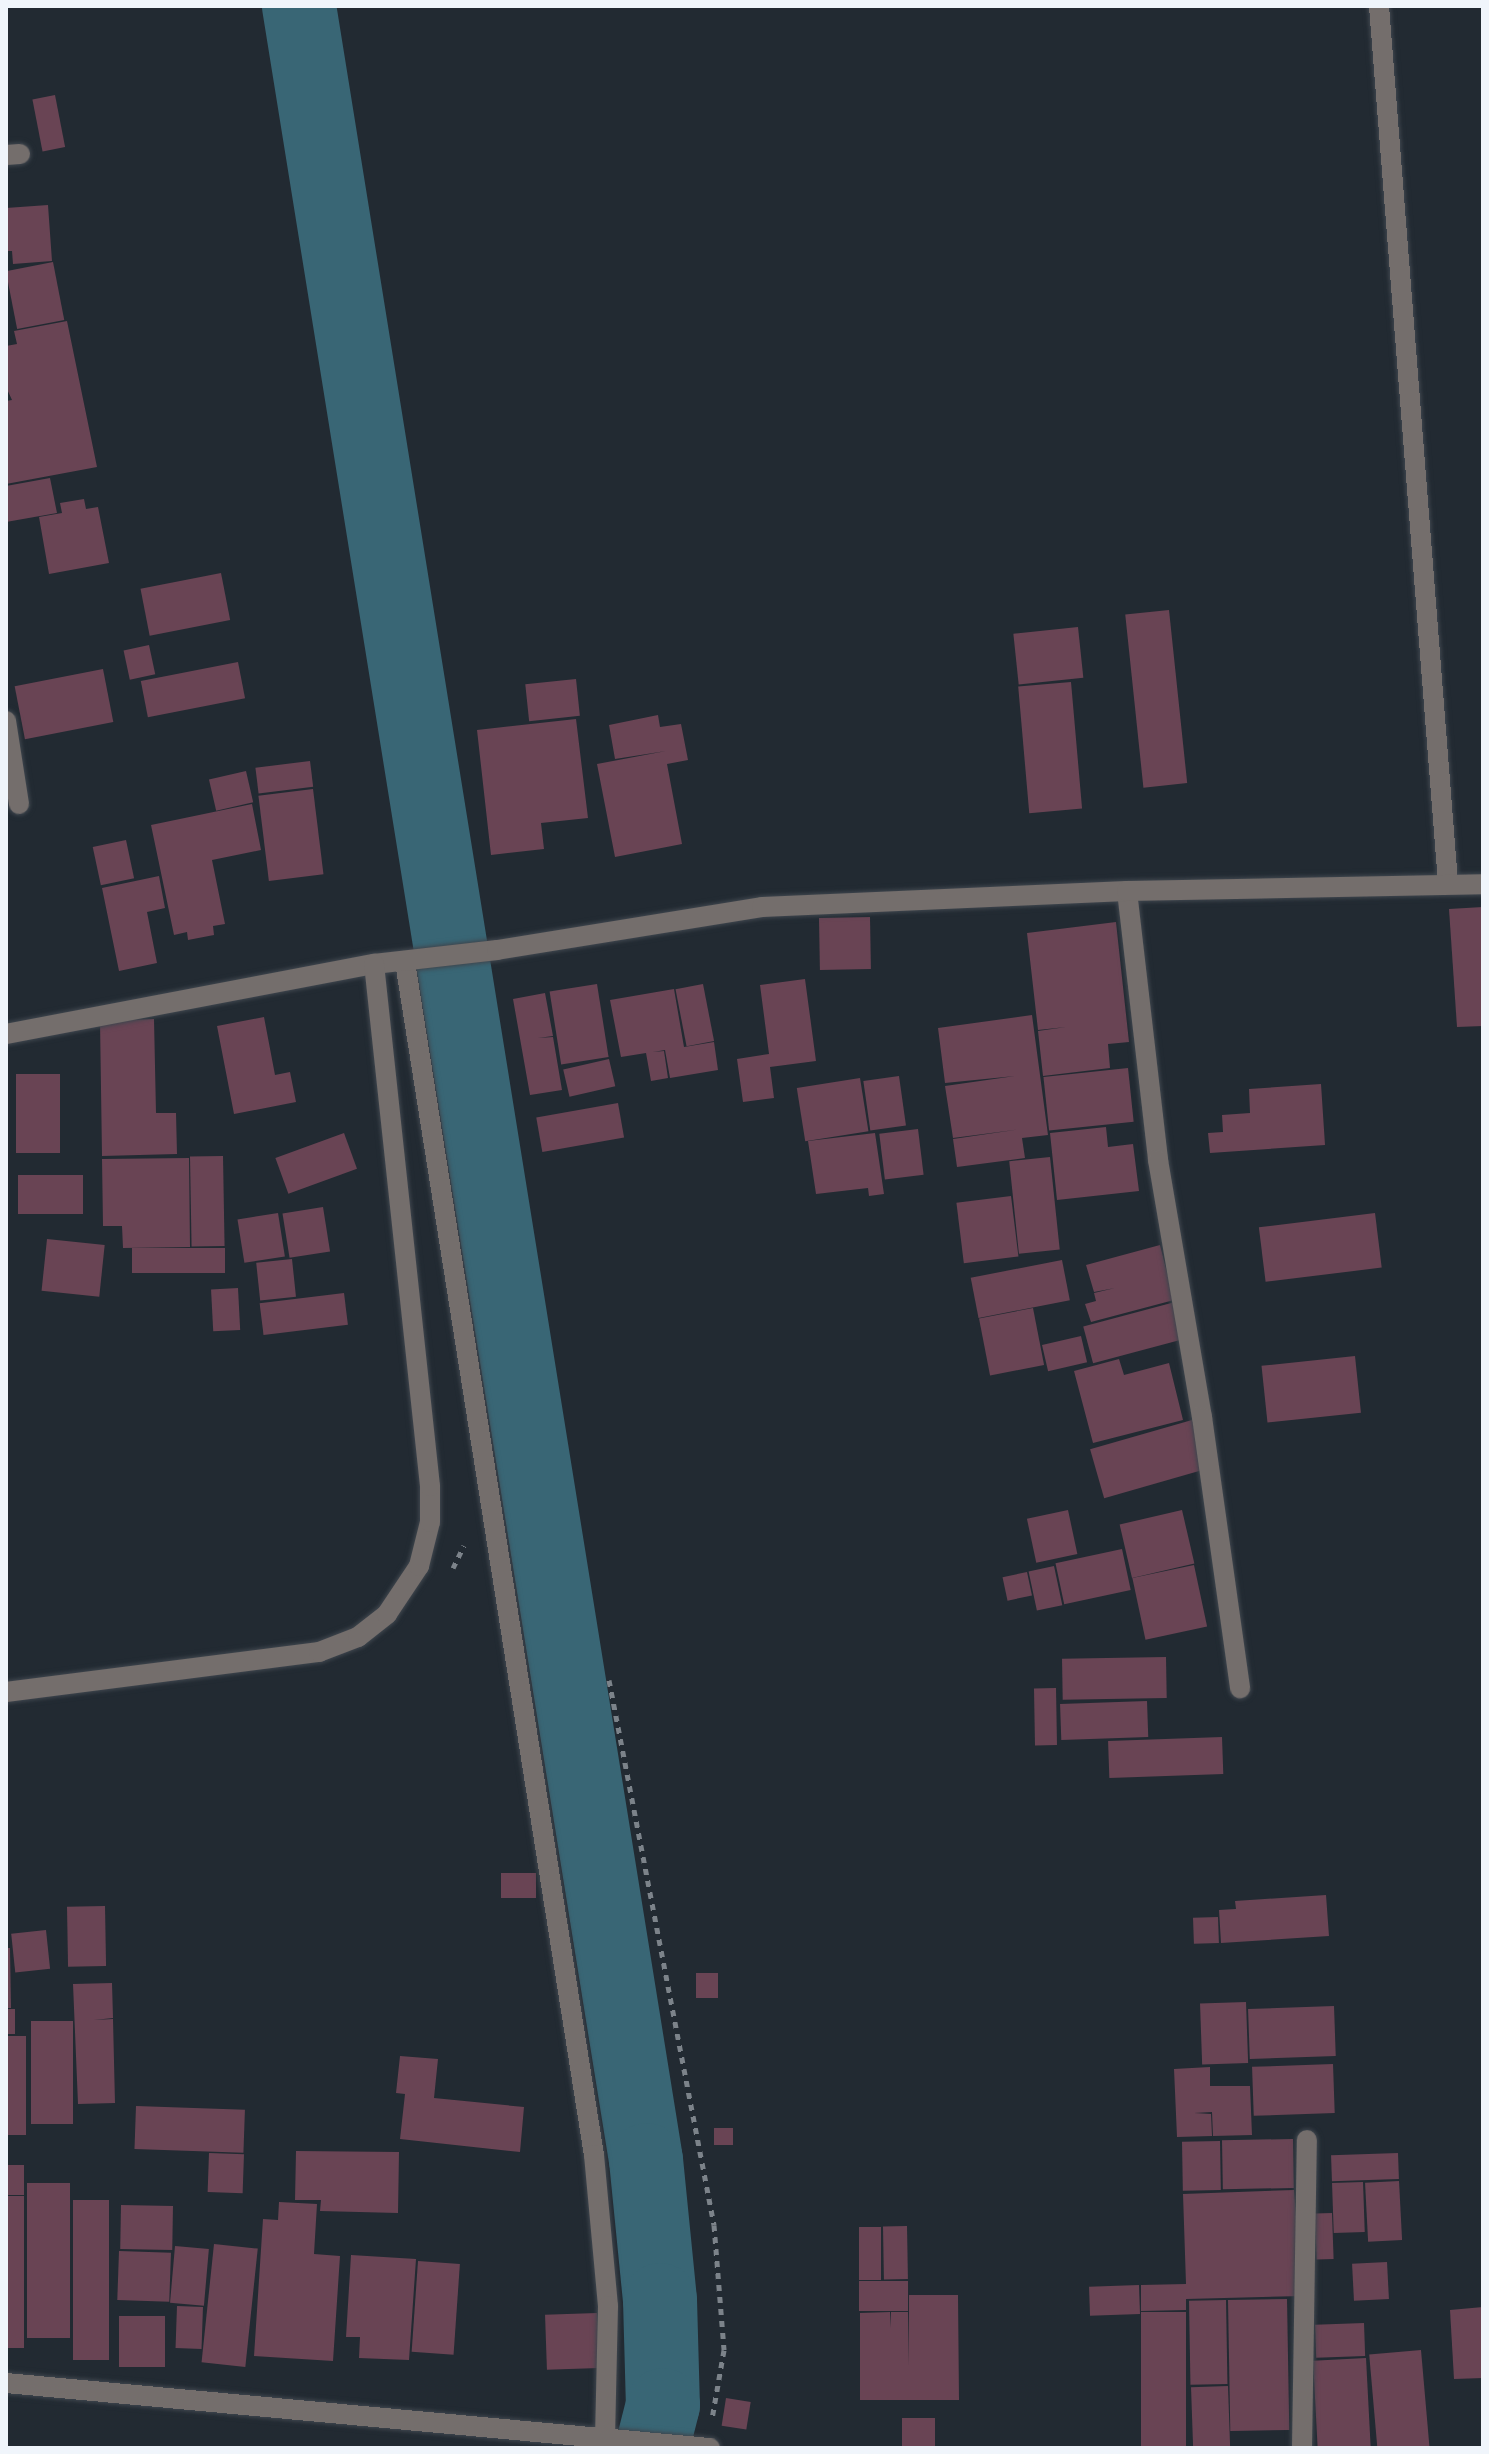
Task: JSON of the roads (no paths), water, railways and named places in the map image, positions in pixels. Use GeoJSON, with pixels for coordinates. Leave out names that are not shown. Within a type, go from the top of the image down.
{"type":"FeatureCollection","features":[{"type":"Feature","properties":{"kind":"street"},"geometry":{"type":"LineString","coordinates":[[1379,6],[1448,882]]}},
{"type":"Feature","properties":{"kind":"street"},"geometry":{"type":"LineString","coordinates":[[6,721],[19,804]]}},
{"type":"Feature","properties":{"kind":"street"},"geometry":{"type":"LineString","coordinates":[[6,1034],[374,964],[497,950],[762,907],[1127,891],[1448,882],[1483,884]]}},
{"type":"Feature","properties":{"kind":"street"},"geometry":{"type":"LineString","coordinates":[[1127,891],[1158,1160],[1202,1417],[1240,1688]]}},
{"type":"Feature","properties":{"kind":"street"},"geometry":{"type":"LineString","coordinates":[[405,962],[594,2155],[608,2306],[605,2436]]}},
{"type":"Feature","properties":{"kind":"street"},"geometry":{"type":"LineString","coordinates":[[6,1692],[319,1652],[358,1637],[387,1614],[419,1566],[430,1522],[430,1486],[374,964]]}},
{"type":"Feature","properties":{"kind":"street"},"geometry":{"type":"LineString","coordinates":[[1302,2448],[1307,2140]]}},
{"type":"Feature","properties":{"kind":"street"},"geometry":{"type":"LineString","coordinates":[[6,2383],[628,2438],[710,2448]]}},
{"type":"Feature","properties":{"kind":"waterway"},"geometry":{"type":"LineString","coordinates":[[299,6],[646,2160],[660,2300],[663,2405],[652,2448]]}}]}
